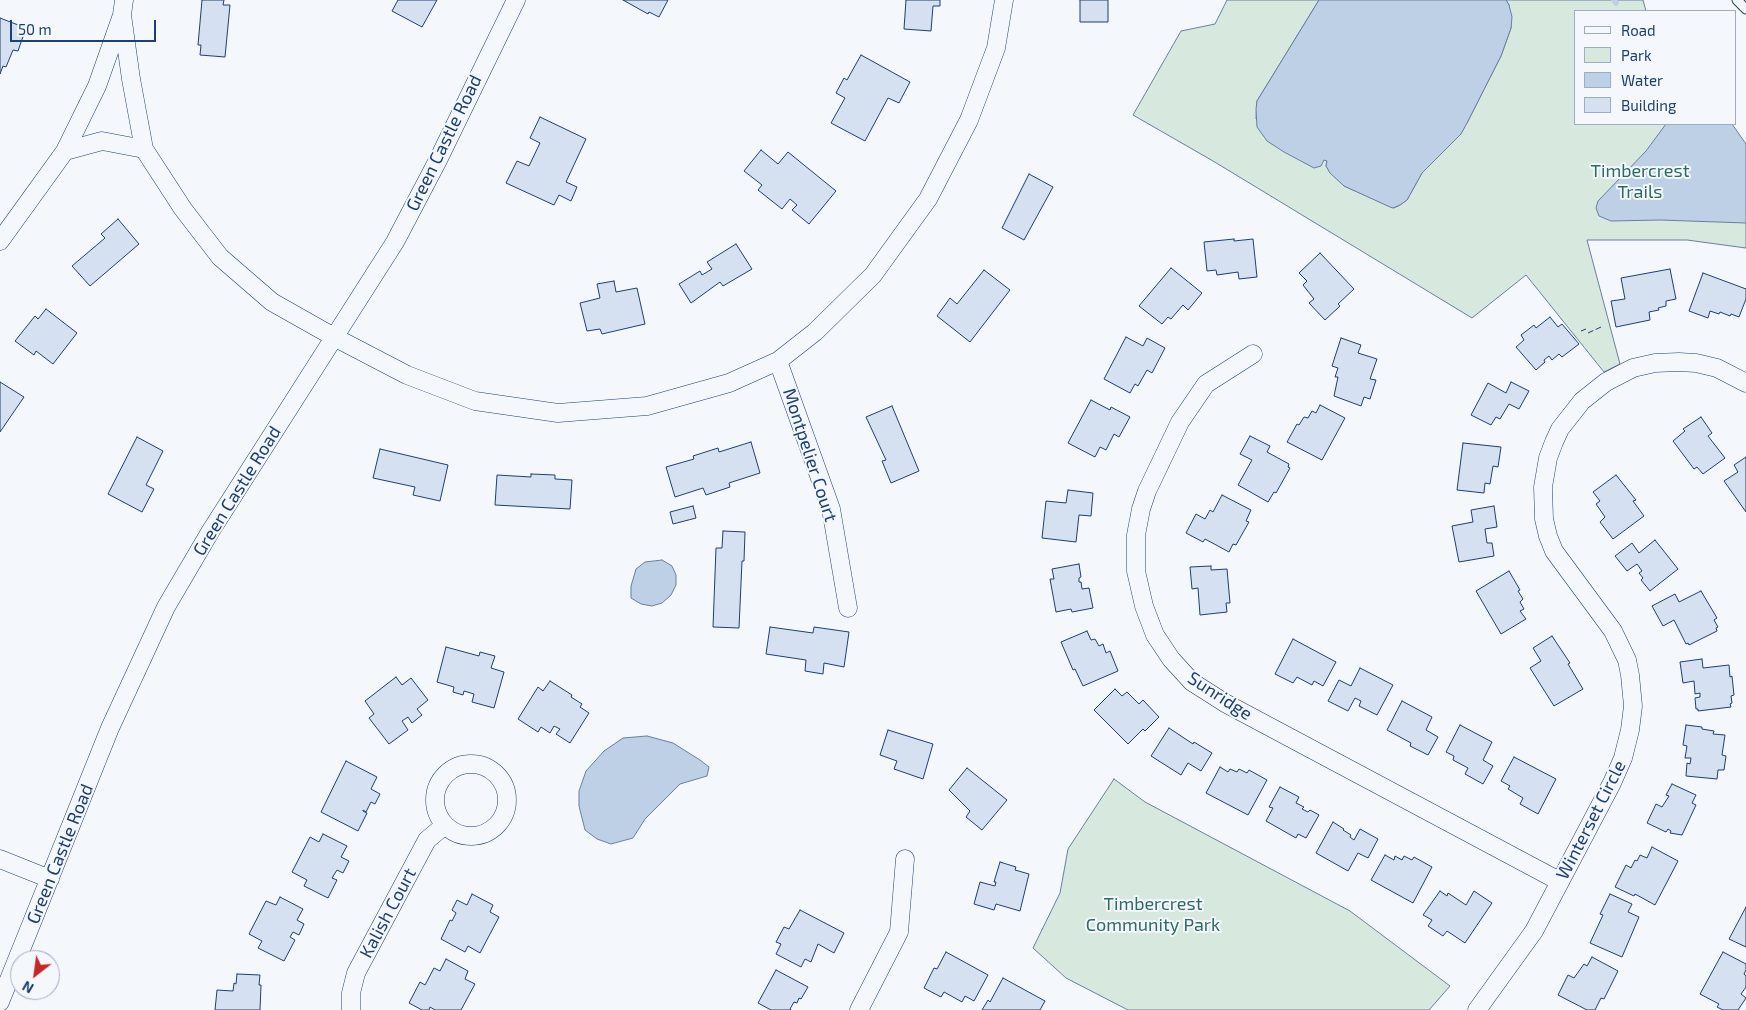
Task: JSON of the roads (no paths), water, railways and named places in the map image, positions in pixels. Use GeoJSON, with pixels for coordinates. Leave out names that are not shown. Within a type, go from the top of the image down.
{"type":"FeatureCollection","features":[{"type":"Feature","properties":{"kind":"street","name":"Green Castle Road"},"geometry":{"type":"LineString","coordinates":[[0,1002],[110,728],[166,607],[210,532],[395,242],[438,160],[516,0]]}},
{"type":"Feature","properties":{"kind":"street"},"geometry":{"type":"LineString","coordinates":[[123,8],[131,79],[144,149],[183,210],[220,257],[272,302],[334,338],[407,376],[475,402],[558,413],[647,406],[729,383],[778,361],[815,332],[873,275],[928,199],[969,120],[996,48],[1004,0]]}},
{"type":"Feature","properties":{"kind":"street"},"geometry":{"type":"LineString","coordinates":[[0,241],[65,151],[97,86],[123,8]]}},
{"type":"Feature","properties":{"kind":"street"},"geometry":{"type":"LineString","coordinates":[[65,151],[102,141],[144,149]]}},
{"type":"Feature","properties":{"kind":"street","name":"Sunridge"},"geometry":{"type":"LineString","coordinates":[[1253,354],[1206,384],[1180,422],[1147,491],[1136,535],[1136,571],[1144,606],[1155,635],[1171,659],[1192,682],[1225,703],[1559,881]]}},
{"type":"Feature","properties":{"kind":"street","name":"Montpelier Court"},"geometry":{"type":"LineString","coordinates":[[778,361],[831,509],[848,608]]}},
{"type":"Feature","properties":{"kind":"street","name":"Winterset Circle"},"geometry":{"type":"LineString","coordinates":[[1477,1010],[1534,931],[1612,783],[1623,758],[1630,730],[1633,706],[1627,660],[1613,631],[1554,551],[1544,519],[1543,496],[1548,458],[1560,429],[1582,401],[1606,382],[1633,368],[1655,363],[1696,363],[1716,368],[1746,382]]}},
{"type":"Feature","properties":{"kind":"street"},"geometry":{"type":"LineString","coordinates":[[468,764],[479,764],[490,768],[504,786],[507,798],[506,811],[500,822],[491,830],[479,835],[467,836],[455,832],[445,825],[438,815],[435,804],[440,782],[447,773],[456,766],[468,764]]}},
{"type":"Feature","properties":{"kind":"street","name":"Kalish Court"},"geometry":{"type":"LineString","coordinates":[[351,1010],[351,993],[356,973],[427,840],[445,825]]}},
{"type":"Feature","properties":{"kind":"street"},"geometry":{"type":"LineString","coordinates":[[0,859],[50,879]]}},
{"type":"Feature","properties":{"kind":"street"},"geometry":{"type":"LineString","coordinates":[[861,1009],[899,932],[905,859]]}},
{"type":"Feature","properties":{"kind":"lane"},"geometry":{"type":"LineString","coordinates":[[1737,0],[1746,10]]}},
{"type":"Feature","properties":{"kind":"water"},"geometry":{"type":"Polygon","coordinates":[[[1319,0],[1506,0],[1509,5],[1512,17],[1511,28],[1501,56],[1461,134],[1422,173],[1407,200],[1393,208],[1344,186],[1330,173],[1326,166],[1327,161],[1324,160],[1321,166],[1314,168],[1284,152],[1267,141],[1257,127],[1257,101],[1319,0]]]}},
{"type":"Feature","properties":{"kind":"water"},"geometry":{"type":"Polygon","coordinates":[[[1665,125],[1733,125],[1746,144],[1746,223],[1660,220],[1611,221],[1599,216],[1596,208],[1598,201],[1646,151],[1665,125]]]}},
{"type":"Feature","properties":{"kind":"water"},"geometry":{"type":"Polygon","coordinates":[[[662,560],[672,566],[676,575],[676,585],[671,595],[662,603],[652,606],[641,604],[631,598],[631,586],[636,569],[645,562],[662,560]]]}},
{"type":"Feature","properties":{"kind":"water"},"geometry":{"type":"Polygon","coordinates":[[[647,736],[673,743],[700,760],[709,767],[707,776],[680,784],[645,819],[633,838],[611,844],[597,839],[585,830],[579,806],[579,791],[586,771],[604,751],[623,738],[647,736]]]}},
{"type":"Feature","properties":{"kind":"park label","name":"Timbercrest Trails"},"geometry":{"type":"Point","coordinates":[1640,181]}},
{"type":"Feature","properties":{"kind":"park label","name":"Timbercrest Community Park"},"geometry":{"type":"Point","coordinates":[1153,914]}}]}
